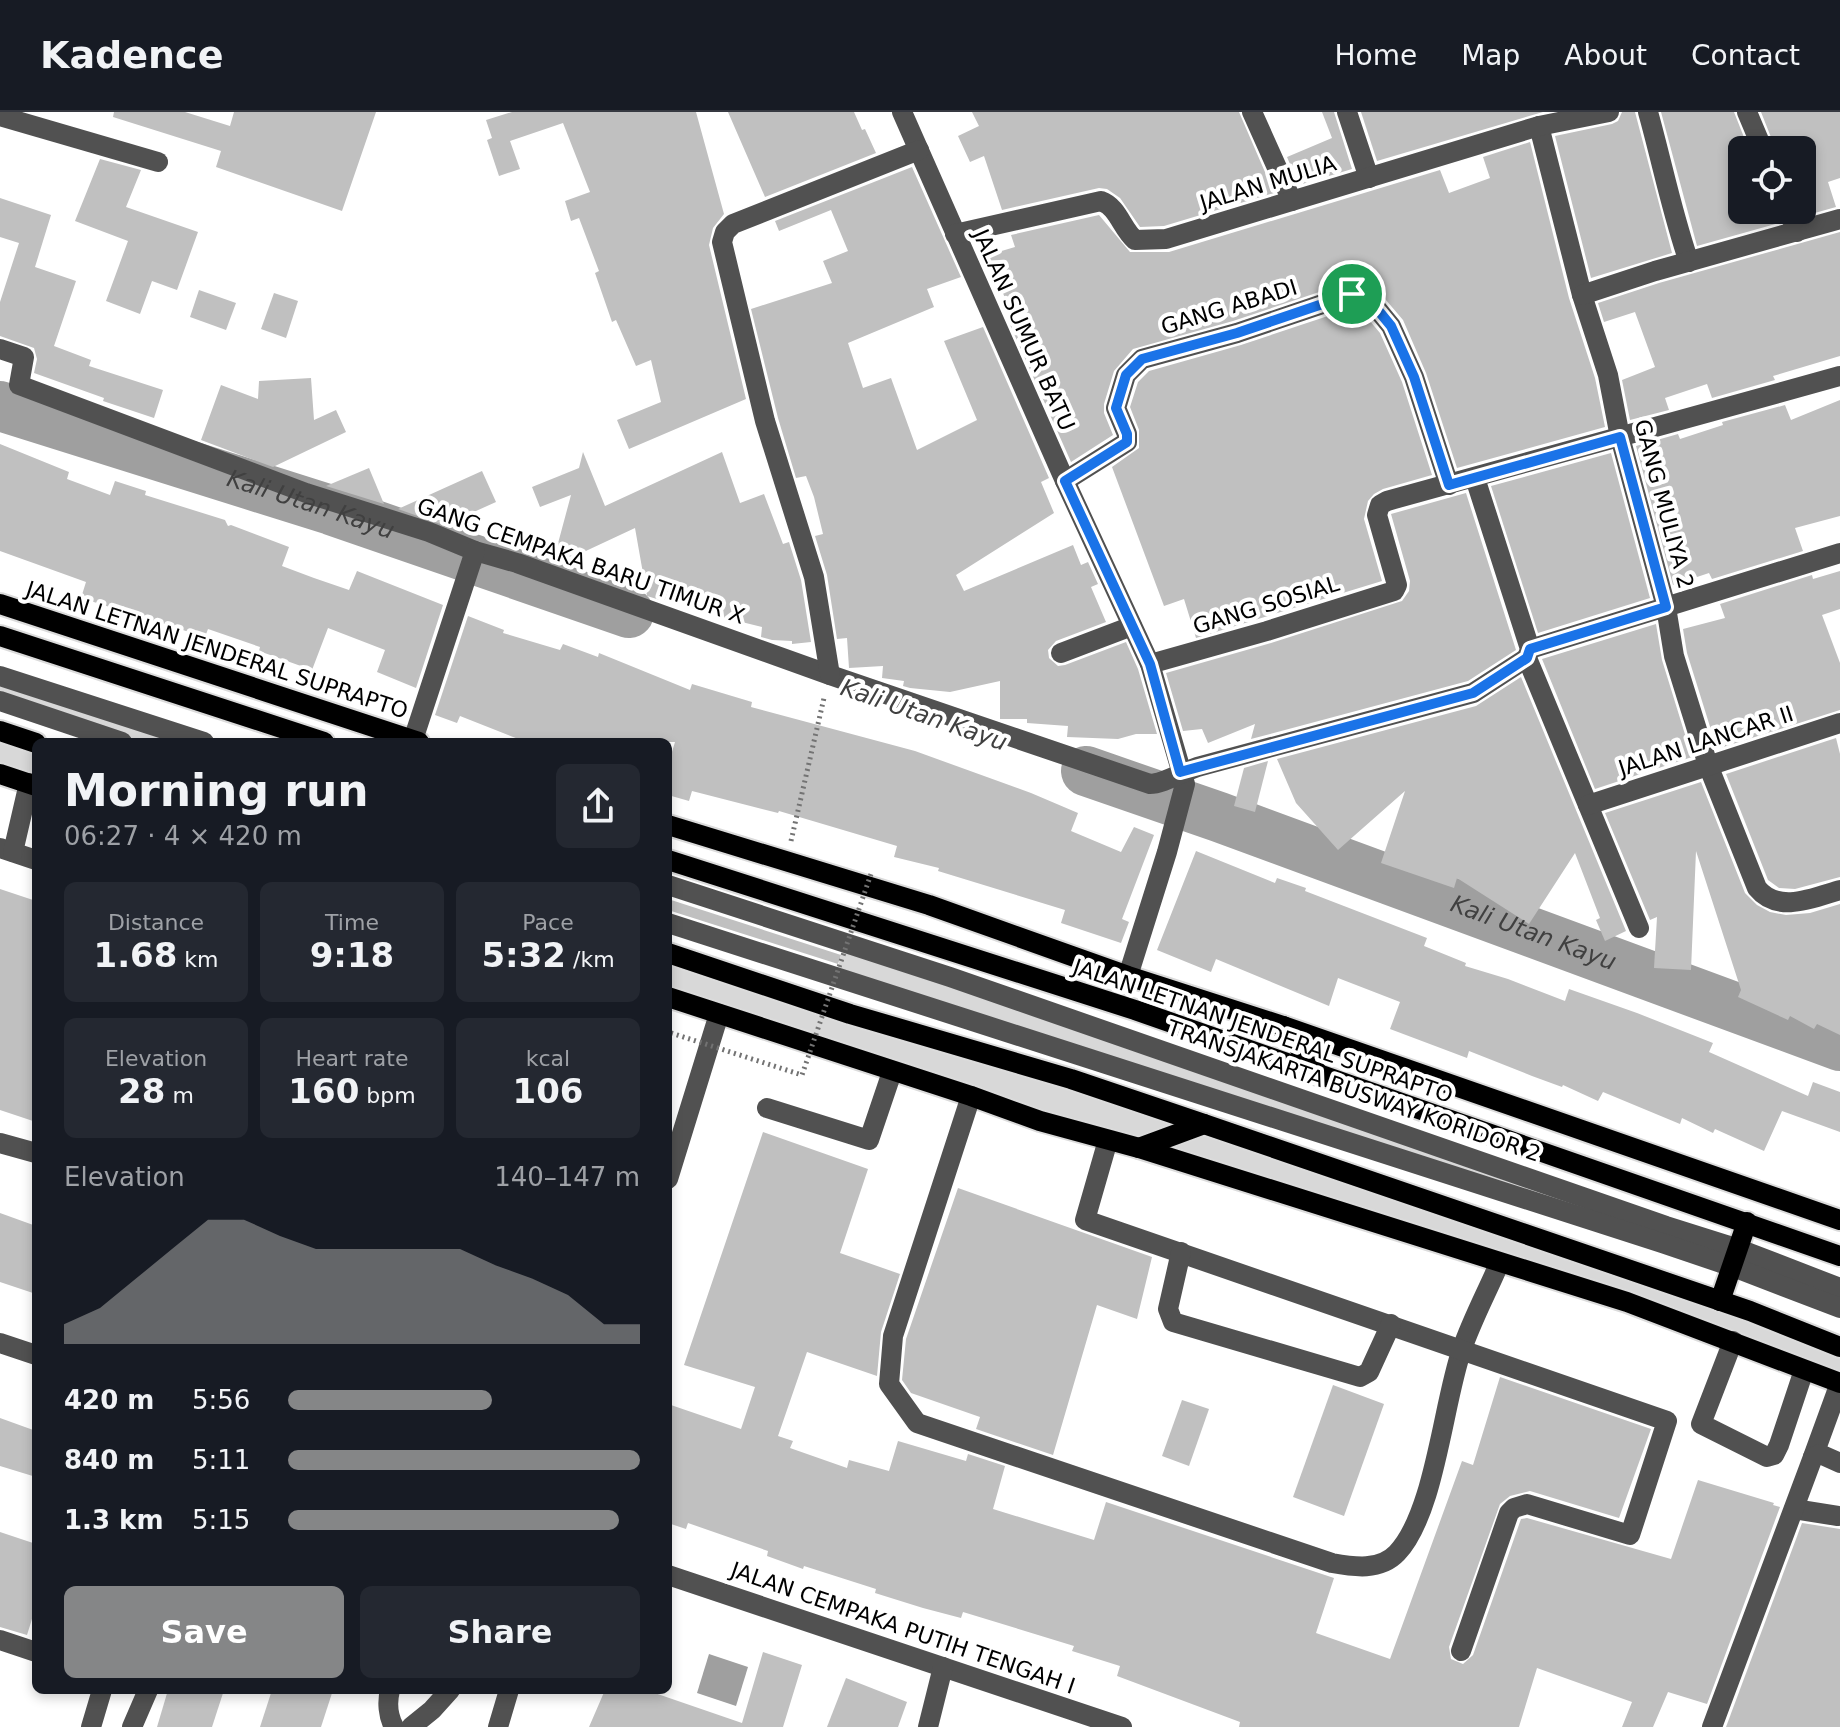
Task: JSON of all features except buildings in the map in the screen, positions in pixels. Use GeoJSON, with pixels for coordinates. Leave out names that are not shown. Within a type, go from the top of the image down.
{"type":"FeatureCollection","features":[{"type":"Feature","properties":{"kind":"main road","name":"JALAN LETNAN JENDERAL SUPRAPTO"},"geometry":{"type":"LineString","coordinates":[[0,604],[407,738]]}},
{"type":"Feature","properties":{"kind":"main road"},"geometry":{"type":"LineString","coordinates":[[0,636],[312,738]]}},
{"type":"Feature","properties":{"kind":"main road"},"geometry":{"type":"LineString","coordinates":[[0,731],[32,742]]}},
{"type":"Feature","properties":{"kind":"main road"},"geometry":{"type":"LineString","coordinates":[[0,774],[32,784]]}},
{"type":"Feature","properties":{"kind":"main road","name":"JALAN LETNAN JENDERAL SUPRAPTO"},"geometry":{"type":"LineString","coordinates":[[672,826],[929,905],[1840,1220]]}},
{"type":"Feature","properties":{"kind":"main road","name":"JALAN LETNAN JENDERAL SUPRAPTO"},"geometry":{"type":"LineString","coordinates":[[672,861],[1135,1010],[1840,1256]]}},
{"type":"Feature","properties":{"kind":"main road"},"geometry":{"type":"LineString","coordinates":[[672,954],[850,1014],[1071,1079],[1720,1301],[1840,1347]]}},
{"type":"Feature","properties":{"kind":"main road"},"geometry":{"type":"LineString","coordinates":[[672,998],[1040,1121],[1139,1148],[1627,1302],[1840,1383]]}},
{"type":"Feature","properties":{"kind":"main road"},"geometry":{"type":"LineString","coordinates":[[1283,1026],[1320,1076]]}},
{"type":"Feature","properties":{"kind":"main road"},"geometry":{"type":"LineString","coordinates":[[1139,1148],[1204,1124]]}},
{"type":"Feature","properties":{"kind":"main road"},"geometry":{"type":"LineString","coordinates":[[1720,1301],[1747,1222]]}},
{"type":"Feature","properties":{"kind":"street","name":"JALAN SUMUR BATU"},"geometry":{"type":"LineString","coordinates":[[902,112],[1065,481],[1150,664],[1182,780]]}},
{"type":"Feature","properties":{"kind":"street"},"geometry":{"type":"LineString","coordinates":[[1252,112],[1292,201]]}},
{"type":"Feature","properties":{"kind":"street"},"geometry":{"type":"LineString","coordinates":[[1347,112],[1369,178]]}},
{"type":"Feature","properties":{"kind":"street","name":"JALAN MULIA"},"geometry":{"type":"LineString","coordinates":[[955,234],[1101,201],[1110,205],[1135,240],[1166,239],[1539,126],[1609,112]]}},
{"type":"Feature","properties":{"kind":"street"},"geometry":{"type":"LineString","coordinates":[[1648,112],[1673,213],[1689,262]]}},
{"type":"Feature","properties":{"kind":"street"},"geometry":{"type":"LineString","coordinates":[[1747,112],[1757,136]]}},
{"type":"Feature","properties":{"kind":"street"},"geometry":{"type":"LineString","coordinates":[[0,116],[158,162]]}},
{"type":"Feature","properties":{"kind":"street","name":"GANG MULIYA 2"},"geometry":{"type":"LineString","coordinates":[[1539,126],[1582,295],[1608,375],[1620,437],[1666,607],[1674,656],[1708,765],[1757,888],[1764,896],[1789,903],[1840,890]]}},
{"type":"Feature","properties":{"kind":"street"},"geometry":{"type":"LineString","coordinates":[[830,675],[814,577],[765,421],[722,242],[725,232],[733,224],[919,150]]}},
{"type":"Feature","properties":{"kind":"street"},"geometry":{"type":"LineString","coordinates":[[1582,295],[1840,219]]}},
{"type":"Feature","properties":{"kind":"street"},"geometry":{"type":"LineString","coordinates":[[1794,224],[1797,232]]}},
{"type":"Feature","properties":{"kind":"street","name":"GANG ABADI"},"geometry":{"type":"LineString","coordinates":[[1065,481],[1127,442],[1127,434],[1116,408],[1126,375],[1142,359],[1237,333],[1352,294],[1373,304],[1391,326],[1414,377],[1449,485]]}},
{"type":"Feature","properties":{"kind":"street","name":"GANG CEMPAKA BARU TIMUR X"},"geometry":{"type":"LineString","coordinates":[[0,349],[24,357],[19,385],[291,487],[429,532],[474,554],[517,563],[830,675],[1150,784],[1182,780],[1473,693],[1528,654],[1840,553]]}},
{"type":"Feature","properties":{"kind":"street"},"geometry":{"type":"LineString","coordinates":[[1449,485],[1840,376]]}},
{"type":"Feature","properties":{"kind":"street"},"geometry":{"type":"LineString","coordinates":[[1475,478],[1528,654],[1639,928]]}},
{"type":"Feature","properties":{"kind":"street","name":"GANG SOSIAL"},"geometry":{"type":"LineString","coordinates":[[1150,664],[1395,590],[1397,585],[1377,511],[1387,501],[1449,485]]}},
{"type":"Feature","properties":{"kind":"street"},"geometry":{"type":"LineString","coordinates":[[417,738],[474,554]]}},
{"type":"Feature","properties":{"kind":"street"},"geometry":{"type":"LineString","coordinates":[[1061,653],[1132,626]]}},
{"type":"Feature","properties":{"kind":"street"},"geometry":{"type":"LineString","coordinates":[[0,676],[192,738]]}},
{"type":"Feature","properties":{"kind":"street"},"geometry":{"type":"LineString","coordinates":[[0,701],[110,738]]}},
{"type":"Feature","properties":{"kind":"street","name":"JALAN LANCAR II"},"geometry":{"type":"LineString","coordinates":[[1588,805],[1840,723]]}},
{"type":"Feature","properties":{"kind":"street"},"geometry":{"type":"LineString","coordinates":[[1128,976],[1167,852],[1182,780]]}},
{"type":"Feature","properties":{"kind":"street"},"geometry":{"type":"LineString","coordinates":[[32,784],[7,850],[32,859]]}},
{"type":"Feature","properties":{"kind":"street","name":"TRANSJAKARTA BUSWAY KORIDOR 2"},"geometry":{"type":"LineString","coordinates":[[672,886],[950,977],[1666,1226],[1840,1308]]}},
{"type":"Feature","properties":{"kind":"street","name":"TRANSJAKARTA BUSWAY KORIDOR 2"},"geometry":{"type":"LineString","coordinates":[[672,924],[1840,1288]]}},
{"type":"Feature","properties":{"kind":"street"},"geometry":{"type":"LineString","coordinates":[[672,1166],[719,1014]]}},
{"type":"Feature","properties":{"kind":"street"},"geometry":{"type":"LineString","coordinates":[[767,1108],[869,1140],[892,1072]]}},
{"type":"Feature","properties":{"kind":"street"},"geometry":{"type":"LineString","coordinates":[[971,1096],[893,1336],[889,1384],[917,1423],[1332,1563],[1357,1567],[1376,1565],[1396,1555],[1420,1517],[1462,1348],[1499,1264]]}},
{"type":"Feature","properties":{"kind":"street"},"geometry":{"type":"LineString","coordinates":[[1108,1140],[1085,1220],[1667,1421],[1630,1535],[1527,1504],[1509,1513],[1461,1651]]}},
{"type":"Feature","properties":{"kind":"street"},"geometry":{"type":"LineString","coordinates":[[0,1143],[32,1152]]}},
{"type":"Feature","properties":{"kind":"street"},"geometry":{"type":"LineString","coordinates":[[1181,1252],[1168,1309],[1173,1322],[1360,1377],[1369,1372],[1391,1324]]}},
{"type":"Feature","properties":{"kind":"street"},"geometry":{"type":"LineString","coordinates":[[1733,1341],[1701,1424],[1767,1457],[1774,1455],[1779,1445],[1804,1370]]}},
{"type":"Feature","properties":{"kind":"street"},"geometry":{"type":"LineString","coordinates":[[0,1343],[32,1354]]}},
{"type":"Feature","properties":{"kind":"street"},"geometry":{"type":"LineString","coordinates":[[1712,1727],[1840,1383]]}},
{"type":"Feature","properties":{"kind":"street"},"geometry":{"type":"LineString","coordinates":[[1813,1457],[1820,1454],[1840,1463]]}},
{"type":"Feature","properties":{"kind":"street"},"geometry":{"type":"LineString","coordinates":[[1794,1509],[1838,1516]]}},
{"type":"Feature","properties":{"kind":"street","name":"JALAN CEMPAKA PUTIH TENGAH I"},"geometry":{"type":"LineString","coordinates":[[672,1576],[1122,1727]]}},
{"type":"Feature","properties":{"kind":"street"},"geometry":{"type":"LineString","coordinates":[[0,1640],[32,1651]]}},
{"type":"Feature","properties":{"kind":"street"},"geometry":{"type":"LineString","coordinates":[[0,1655],[32,1665]]}},
{"type":"Feature","properties":{"kind":"street"},"geometry":{"type":"LineString","coordinates":[[928,1727],[943,1667]]}},
{"type":"Feature","properties":{"kind":"street"},"geometry":{"type":"LineString","coordinates":[[91,1727],[101,1694]]}},
{"type":"Feature","properties":{"kind":"street"},"geometry":{"type":"LineString","coordinates":[[132,1727],[146,1694]]}},
{"type":"Feature","properties":{"kind":"street"},"geometry":{"type":"LineString","coordinates":[[389,1694],[390,1720],[394,1727]]}},
{"type":"Feature","properties":{"kind":"street"},"geometry":{"type":"LineString","coordinates":[[411,1727],[446,1694]]}},
{"type":"Feature","properties":{"kind":"street"},"geometry":{"type":"LineString","coordinates":[[498,1727],[508,1694]]}},
{"type":"Feature","properties":{"kind":"path"},"geometry":{"type":"LineString","coordinates":[[787,861],[820,716]]}},
{"type":"Feature","properties":{"kind":"path"},"geometry":{"type":"LineString","coordinates":[[672,1033],[802,1075],[872,871]]}},
{"type":"Feature","properties":{"kind":"shaded area"},"geometry":{"type":"Polygon","coordinates":[[[0,675],[197,738],[110,738],[0,701],[0,675]]]}},
{"type":"Feature","properties":{"kind":"shaded area"},"geometry":{"type":"Polygon","coordinates":[[[0,731],[32,741],[32,785],[0,774],[0,731]]]}},
{"type":"Feature","properties":{"kind":"shaded area"},"geometry":{"type":"Polygon","coordinates":[[[844,943],[1433,1144],[1733,1267],[835,978],[844,943]]]}},
{"type":"Feature","properties":{"kind":"shaded area"},"geometry":{"type":"Polygon","coordinates":[[[672,953],[1840,1348],[1840,1386],[1575,1286],[672,998],[672,953]]]}},
{"type":"Feature","properties":{"kind":"shaded area"},"geometry":{"type":"Polygon","coordinates":[[[709,1654],[748,1667],[736,1706],[697,1693],[709,1654]]]}},
{"type":"Feature","properties":{"kind":"waterway","name":"Kali Utan Kayu"},"geometry":{"type":"LineString","coordinates":[[0,406],[331,510],[629,613]]}},
{"type":"Feature","properties":{"kind":"waterway","name":"Kali Utan Kayu"},"geometry":{"type":"LineString","coordinates":[[1086,771],[1840,1046]]}},
{"type":"Feature","properties":{"kind":"route"},"geometry":{"type":"LineString","coordinates":[[1352,294],[1373,304],[1391,326],[1414,377],[1449,485],[1620,437],[1666,607],[1530,649],[1527,658],[1473,693],[1180,772],[1150,664],[1065,481],[1127,442],[1128,437],[1116,408],[1126,375],[1142,359],[1237,333],[1352,294]]}}]}
